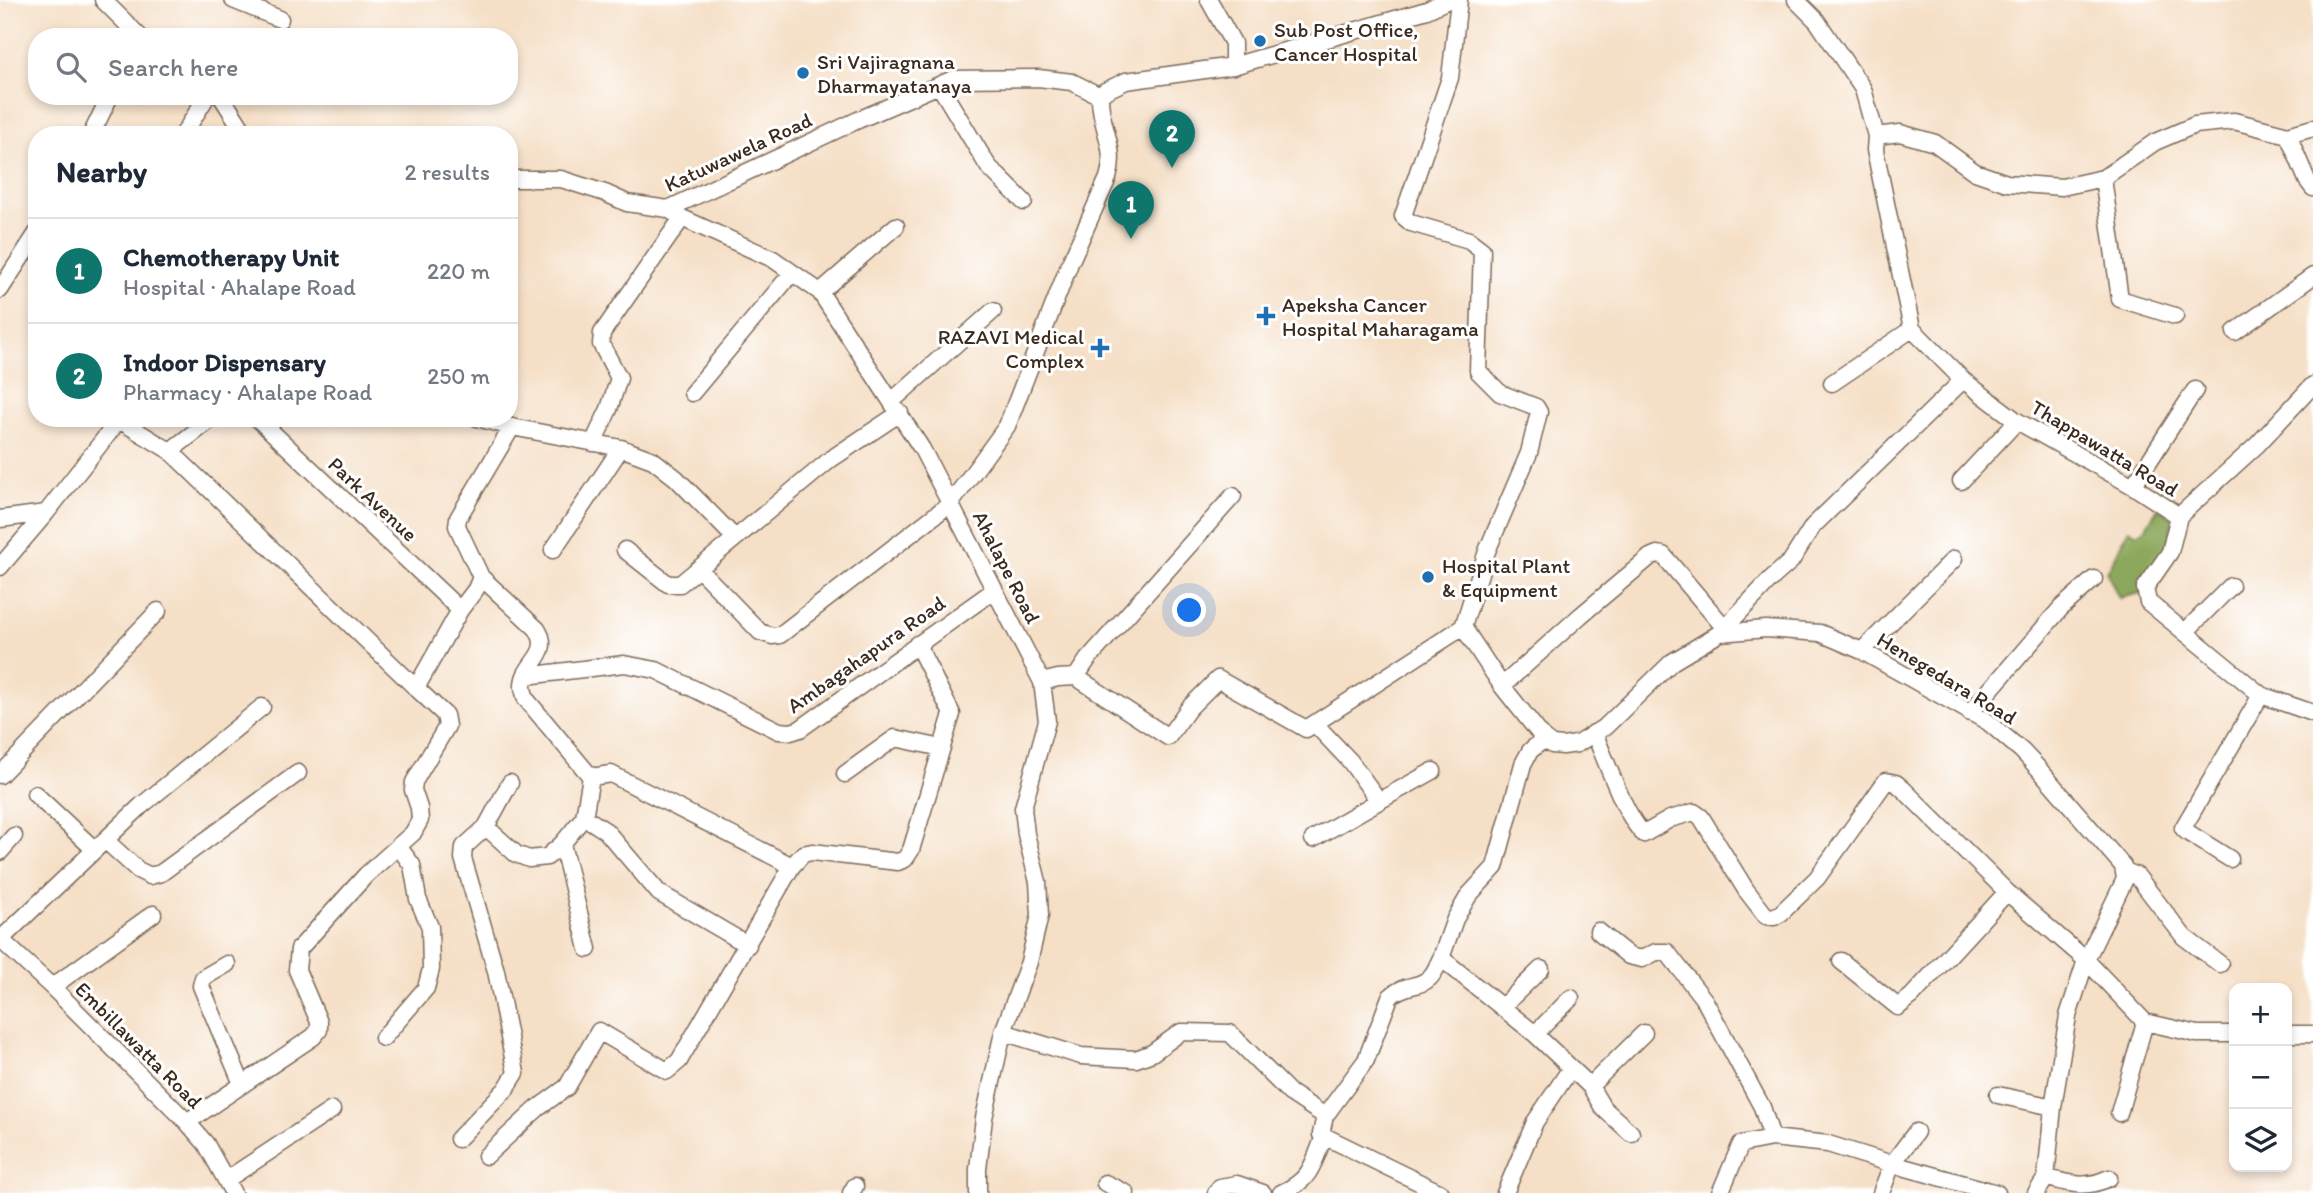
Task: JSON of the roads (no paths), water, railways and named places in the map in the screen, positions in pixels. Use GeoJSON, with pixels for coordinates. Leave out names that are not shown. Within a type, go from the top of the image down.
{"type":"FeatureCollection","features":[{"type":"Feature","properties":{"kind":"street"},"geometry":{"type":"LineString","coordinates":[[103,0],[131,28]]}},
{"type":"Feature","properties":{"kind":"street"},"geometry":{"type":"LineString","coordinates":[[233,0],[280,19]]}},
{"type":"Feature","properties":{"kind":"street"},"geometry":{"type":"LineString","coordinates":[[1209,0],[1233,43],[1233,66]]}},
{"type":"Feature","properties":{"kind":"street"},"geometry":{"type":"LineString","coordinates":[[1100,96],[1126,81],[1233,66],[1427,10],[1448,0]]}},
{"type":"Feature","properties":{"kind":"street"},"geometry":{"type":"LineString","coordinates":[[1042,682],[1058,677],[1076,677],[1168,737],[1189,708],[1218,679],[1306,729],[1463,627],[1487,551],[1529,453],[1539,412],[1536,407],[1500,393],[1478,371],[1482,250],[1469,240],[1411,223],[1404,216],[1450,78],[1459,0]]}},
{"type":"Feature","properties":{"kind":"street"},"geometry":{"type":"LineString","coordinates":[[1796,0],[1816,21],[1863,89],[1876,136],[1875,150],[1912,329],[1832,383]]}},
{"type":"Feature","properties":{"kind":"street","name":"Katuwawela Road"},"geometry":{"type":"LineString","coordinates":[[518,179],[561,179],[627,203],[668,209],[858,120],[953,79],[1038,78],[1072,82],[1100,96]]}},
{"type":"Feature","properties":{"kind":"street"},"geometry":{"type":"LineString","coordinates":[[939,85],[988,166],[1024,202]]}},
{"type":"Feature","properties":{"kind":"street","name":"Ahalape Road"},"geometry":{"type":"LineString","coordinates":[[978,1193],[984,1118],[1003,1032],[1028,962],[1040,915],[1038,882],[1026,834],[1023,808],[1047,720],[1042,682],[993,591],[951,503],[1007,426],[1070,263],[1108,178],[1113,164],[1112,151],[1100,108],[1100,96]]}},
{"type":"Feature","properties":{"kind":"street"},"geometry":{"type":"LineString","coordinates":[[95,126],[106,105]]}},
{"type":"Feature","properties":{"kind":"street"},"geometry":{"type":"LineString","coordinates":[[189,126],[201,105]]}},
{"type":"Feature","properties":{"kind":"street"},"geometry":{"type":"LineString","coordinates":[[227,105],[240,126]]}},
{"type":"Feature","properties":{"kind":"street"},"geometry":{"type":"LineString","coordinates":[[1876,136],[1900,133],[1935,143],[1975,172],[2007,183],[2062,187],[2103,178],[2155,142],[2195,125],[2234,121],[2288,135],[2313,128]]}},
{"type":"Feature","properties":{"kind":"street"},"geometry":{"type":"LineString","coordinates":[[2288,135],[2313,188]]}},
{"type":"Feature","properties":{"kind":"street"},"geometry":{"type":"LineString","coordinates":[[2103,178],[2120,299],[2175,316]]}},
{"type":"Feature","properties":{"kind":"street"},"geometry":{"type":"LineString","coordinates":[[668,209],[682,218],[774,259],[820,292],[896,407],[951,503],[780,635],[772,636],[760,632],[699,569]]}},
{"type":"Feature","properties":{"kind":"street"},"geometry":{"type":"LineString","coordinates":[[593,443],[609,409],[619,378],[601,344],[602,332],[682,218]]}},
{"type":"Feature","properties":{"kind":"street"},"geometry":{"type":"LineString","coordinates":[[820,292],[896,226]]}},
{"type":"Feature","properties":{"kind":"street"},"geometry":{"type":"LineString","coordinates":[[0,290],[28,247]]}},
{"type":"Feature","properties":{"kind":"street"},"geometry":{"type":"LineString","coordinates":[[692,393],[792,273]]}},
{"type":"Feature","properties":{"kind":"street"},"geometry":{"type":"LineString","coordinates":[[2235,332],[2313,276]]}},
{"type":"Feature","properties":{"kind":"street"},"geometry":{"type":"LineString","coordinates":[[625,550],[668,584],[680,584],[896,407],[993,311]]}},
{"type":"Feature","properties":{"kind":"street","name":"Thappawatta Road"},"geometry":{"type":"LineString","coordinates":[[1912,329],[1963,380],[2017,421],[2133,486],[2179,516],[2170,552],[2145,587],[2148,602],[2261,695]]}},
{"type":"Feature","properties":{"kind":"street"},"geometry":{"type":"LineString","coordinates":[[1463,627],[1502,686],[1544,739],[1552,745],[1577,744],[1606,726],[1672,662],[1722,630],[1791,561],[1813,526],[1963,380]]}},
{"type":"Feature","properties":{"kind":"street"},"geometry":{"type":"LineString","coordinates":[[2179,516],[2257,445],[2313,385]]}},
{"type":"Feature","properties":{"kind":"street"},"geometry":{"type":"LineString","coordinates":[[2133,486],[2195,390]]}},
{"type":"Feature","properties":{"kind":"street"},"geometry":{"type":"LineString","coordinates":[[1961,481],[2017,421]]}},
{"type":"Feature","properties":{"kind":"street"},"geometry":{"type":"LineString","coordinates":[[0,566],[114,427]]}},
{"type":"Feature","properties":{"kind":"street"},"geometry":{"type":"LineString","coordinates":[[132,427],[170,451],[445,715],[447,726],[414,782],[412,790],[419,808],[420,820],[413,833],[366,876],[299,949],[297,970],[319,1022],[318,1030],[313,1037],[187,1122]]}},
{"type":"Feature","properties":{"kind":"street"},"geometry":{"type":"LineString","coordinates":[[170,451],[201,427]]}},
{"type":"Feature","properties":{"kind":"street","name":"Park Avenue"},"geometry":{"type":"LineString","coordinates":[[267,427],[460,610]]}},
{"type":"Feature","properties":{"kind":"street"},"geometry":{"type":"LineString","coordinates":[[486,827],[516,855],[529,859],[547,857],[562,844],[584,817],[591,777],[526,698],[523,687],[526,676],[542,648],[543,638],[537,629],[481,577],[457,526],[458,519],[512,427],[621,448],[653,460],[677,478],[735,538]]}},
{"type":"Feature","properties":{"kind":"street"},"geometry":{"type":"LineString","coordinates":[[553,550],[621,448]]}},
{"type":"Feature","properties":{"kind":"street"},"geometry":{"type":"LineString","coordinates":[[1076,677],[1088,659],[1233,496]]}},
{"type":"Feature","properties":{"kind":"street"},"geometry":{"type":"LineString","coordinates":[[0,519],[46,513]]}},
{"type":"Feature","properties":{"kind":"street"},"geometry":{"type":"LineString","coordinates":[[1502,686],[1580,616],[1657,554],[1663,555],[1722,630]]}},
{"type":"Feature","properties":{"kind":"street"},"geometry":{"type":"LineString","coordinates":[[1862,651],[1954,559]]}},
{"type":"Feature","properties":{"kind":"street"},"geometry":{"type":"LineString","coordinates":[[416,688],[481,577]]}},
{"type":"Feature","properties":{"kind":"street"},"geometry":{"type":"LineString","coordinates":[[1970,713],[2062,608],[2094,579]]}},
{"type":"Feature","properties":{"kind":"street"},"geometry":{"type":"LineString","coordinates":[[2185,632],[2231,586]]}},
{"type":"Feature","properties":{"kind":"street","name":"Ambagahapura Road"},"geometry":{"type":"LineString","coordinates":[[526,676],[624,664],[656,670],[779,730],[791,732],[800,729],[993,591]]}},
{"type":"Feature","properties":{"kind":"street"},"geometry":{"type":"LineString","coordinates":[[0,775],[158,611]]}},
{"type":"Feature","properties":{"kind":"street","name":"Henegedara Road"},"geometry":{"type":"LineString","coordinates":[[1722,630],[1820,632],[1862,651],[1988,722],[2022,751],[2125,871],[2137,876],[2184,937],[2220,964]]}},
{"type":"Feature","properties":{"kind":"street"},"geometry":{"type":"LineString","coordinates":[[486,1156],[538,1108],[567,1087],[599,1031],[667,1071],[679,1061],[792,866],[803,854],[812,852],[898,862],[905,859],[911,850],[952,714],[916,644]]}},
{"type":"Feature","properties":{"kind":"street"},"geometry":{"type":"LineString","coordinates":[[2230,859],[2183,828],[2261,695],[2313,713]]}},
{"type":"Feature","properties":{"kind":"street"},"geometry":{"type":"LineString","coordinates":[[0,939],[141,806],[262,707]]}},
{"type":"Feature","properties":{"kind":"street"},"geometry":{"type":"LineString","coordinates":[[1315,724],[1350,761],[1380,802]]}},
{"type":"Feature","properties":{"kind":"street"},"geometry":{"type":"LineString","coordinates":[[1594,733],[1630,816],[1639,830],[1644,834],[1670,819],[1694,812],[1701,817],[1746,890],[1766,916],[1774,917],[1781,913],[1817,878],[1886,781],[1896,783],[2007,892],[2086,960],[2145,1022],[2197,1034],[2229,1034]]}},
{"type":"Feature","properties":{"kind":"street"},"geometry":{"type":"LineString","coordinates":[[845,774],[895,738],[942,748]]}},
{"type":"Feature","properties":{"kind":"street"},"geometry":{"type":"LineString","coordinates":[[1441,1193],[1321,1133],[1325,1116],[1366,1060],[1390,997],[1398,989],[1416,985],[1431,977],[1455,919],[1469,895],[1495,867],[1522,764],[1530,751],[1544,739]]}},
{"type":"Feature","properties":{"kind":"street"},"geometry":{"type":"LineString","coordinates":[[1313,839],[1433,771]]}},
{"type":"Feature","properties":{"kind":"street"},"geometry":{"type":"LineString","coordinates":[[35,794],[100,845],[150,876],[161,873],[298,773]]}},
{"type":"Feature","properties":{"kind":"street"},"geometry":{"type":"LineString","coordinates":[[591,777],[611,774],[792,866]]}},
{"type":"Feature","properties":{"kind":"street"},"geometry":{"type":"LineString","coordinates":[[458,1139],[506,1089],[516,1073],[496,971],[463,858],[464,847],[486,827],[510,783]]}},
{"type":"Feature","properties":{"kind":"street"},"geometry":{"type":"LineString","coordinates":[[584,817],[606,831],[659,893],[748,945]]}},
{"type":"Feature","properties":{"kind":"street"},"geometry":{"type":"LineString","coordinates":[[0,852],[14,836]]}},
{"type":"Feature","properties":{"kind":"street"},"geometry":{"type":"LineString","coordinates":[[562,844],[587,949]]}},
{"type":"Feature","properties":{"kind":"street"},"geometry":{"type":"LineString","coordinates":[[383,1038],[426,988],[431,969],[430,928],[418,899],[412,865],[398,846]]}},
{"type":"Feature","properties":{"kind":"street"},"geometry":{"type":"LineString","coordinates":[[2036,1193],[2046,1178],[2053,1107],[2068,1016],[2086,960],[2125,879],[2125,871]]}},
{"type":"Feature","properties":{"kind":"street"},"geometry":{"type":"LineString","coordinates":[[1841,961],[1898,1007],[1912,996],[2007,892]]}},
{"type":"Feature","properties":{"kind":"street"},"geometry":{"type":"LineString","coordinates":[[52,987],[153,914]]}},
{"type":"Feature","properties":{"kind":"street"},"geometry":{"type":"LineString","coordinates":[[1598,931],[1629,956],[1642,959],[1656,952],[1667,953],[1705,1002],[1762,1107],[1772,1138]]}},
{"type":"Feature","properties":{"kind":"street","name":"Embillawatta Road"},"geometry":{"type":"LineString","coordinates":[[0,939],[187,1122],[206,1144],[229,1186]]}},
{"type":"Feature","properties":{"kind":"street"},"geometry":{"type":"LineString","coordinates":[[1441,958],[1535,1034],[1590,1086],[1604,1108],[1631,1133]]}},
{"type":"Feature","properties":{"kind":"street"},"geometry":{"type":"LineString","coordinates":[[227,964],[203,978],[201,986],[243,1084]]}},
{"type":"Feature","properties":{"kind":"street"},"geometry":{"type":"LineString","coordinates":[[1502,1007],[1541,968]]}},
{"type":"Feature","properties":{"kind":"street"},"geometry":{"type":"LineString","coordinates":[[1535,1034],[1571,998]]}},
{"type":"Feature","properties":{"kind":"street"},"geometry":{"type":"LineString","coordinates":[[2119,1113],[2145,1022]]}},
{"type":"Feature","properties":{"kind":"street"},"geometry":{"type":"LineString","coordinates":[[1003,1032],[1081,1056],[1136,1059],[1152,1053],[1181,1032],[1230,1033],[1290,1093],[1325,1116]]}},
{"type":"Feature","properties":{"kind":"street"},"geometry":{"type":"LineString","coordinates":[[1590,1086],[1644,1033]]}},
{"type":"Feature","properties":{"kind":"street"},"geometry":{"type":"LineString","coordinates":[[2292,1034],[2313,1034]]}},
{"type":"Feature","properties":{"kind":"street"},"geometry":{"type":"LineString","coordinates":[[1504,1193],[1535,1122],[1571,1068]]}},
{"type":"Feature","properties":{"kind":"street"},"geometry":{"type":"LineString","coordinates":[[1998,1094],[2053,1107]]}},
{"type":"Feature","properties":{"kind":"street"},"geometry":{"type":"LineString","coordinates":[[229,1186],[332,1110]]}},
{"type":"Feature","properties":{"kind":"street"},"geometry":{"type":"LineString","coordinates":[[1881,1193],[1892,1164],[1916,1132]]}},
{"type":"Feature","properties":{"kind":"street"},"geometry":{"type":"LineString","coordinates":[[1281,1193],[1299,1185],[1313,1166],[1324,1136]]}},
{"type":"Feature","properties":{"kind":"street"},"geometry":{"type":"LineString","coordinates":[[1720,1193],[1741,1144],[1772,1138],[1828,1144],[1997,1193]]}},
{"type":"Feature","properties":{"kind":"street"},"geometry":{"type":"LineString","coordinates":[[2046,1178],[2080,1186],[2094,1185],[2109,1178]]}},
{"type":"Feature","properties":{"kind":"street"},"geometry":{"type":"LineString","coordinates":[[1105,1183],[1126,1193]]}},
{"type":"Feature","properties":{"kind":"street"},"geometry":{"type":"LineString","coordinates":[[1216,1193],[1220,1187],[1237,1184],[1263,1193]]}},
{"type":"Feature","properties":{"kind":"place","name":"Sub Post Office, Cancer Hospital"},"geometry":{"type":"Point","coordinates":[1260,41]}},
{"type":"Feature","properties":{"kind":"place","name":"Sri Vajiragnana Dharmayatanaya"},"geometry":{"type":"Point","coordinates":[803,73]}},
{"type":"Feature","properties":{"kind":"place","name":"Indoor Dispensary"},"geometry":{"type":"Point","coordinates":[1172,168]}},
{"type":"Feature","properties":{"kind":"place","name":"Chemotherapy Unit"},"geometry":{"type":"Point","coordinates":[1131,239]}},
{"type":"Feature","properties":{"kind":"place","name":"Apeksha Cancer Hospital Maharagama"},"geometry":{"type":"Point","coordinates":[1266,316]}},
{"type":"Feature","properties":{"kind":"place","name":"RAZAVI Medical Complex"},"geometry":{"type":"Point","coordinates":[1100,348]}},
{"type":"Feature","properties":{"kind":"place","name":"Hospital Plant & Equipment"},"geometry":{"type":"Point","coordinates":[1428,577]}}]}
